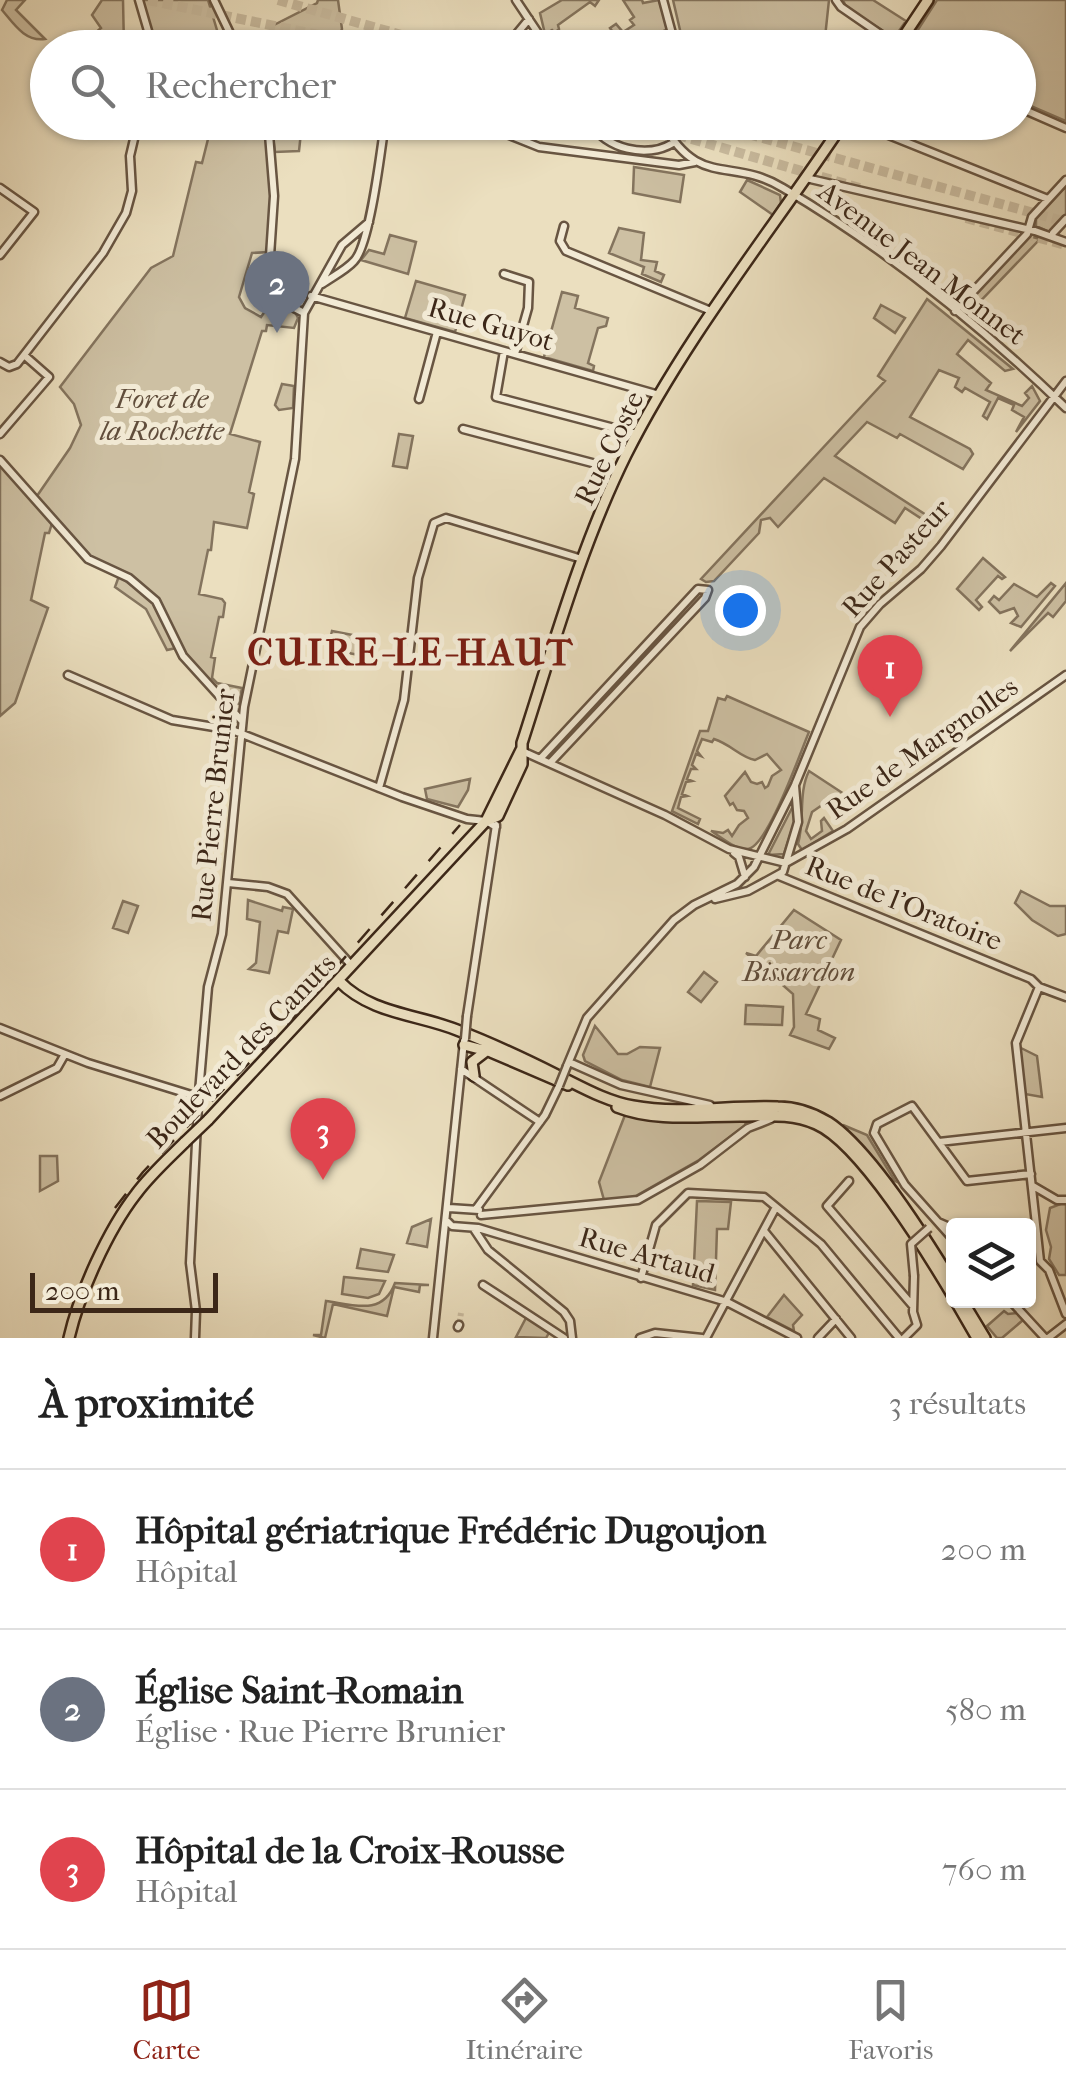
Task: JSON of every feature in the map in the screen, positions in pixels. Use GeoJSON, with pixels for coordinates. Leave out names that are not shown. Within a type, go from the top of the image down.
{"type":"FeatureCollection","features":[{"type":"Feature","properties":{"kind":"main road"},"geometry":{"type":"LineString","coordinates":[[909,30],[928,0]]}},
{"type":"Feature","properties":{"kind":"main road","name":"Rue Coste"},"geometry":{"type":"LineString","coordinates":[[491,824],[521,750],[584,559],[619,470],[711,311],[832,140]]}},
{"type":"Feature","properties":{"kind":"main road","name":"Rue Coste"},"geometry":{"type":"LineString","coordinates":[[491,824],[522,764],[521,750]]}},
{"type":"Feature","properties":{"kind":"main road","name":"Boulevard des Canuts"},"geometry":{"type":"LineString","coordinates":[[70,1338],[77,1310],[121,1216],[136,1194],[491,824]]}},
{"type":"Feature","properties":{"kind":"main road"},"geometry":{"type":"LineString","coordinates":[[339,981],[365,1002],[484,1044],[610,1105],[648,1116],[793,1116],[829,1130],[907,1222],[946,1283]]}},
{"type":"Feature","properties":{"kind":"main road"},"geometry":{"type":"LineString","coordinates":[[404,1014],[424,1017],[472,1036],[623,1104],[656,1109],[795,1108],[832,1124],[852,1142],[908,1214],[946,1273]]}},
{"type":"Feature","properties":{"kind":"main road"},"geometry":{"type":"LineString","coordinates":[[464,1042],[573,1087]]}},
{"type":"Feature","properties":{"kind":"main road"},"geometry":{"type":"LineString","coordinates":[[474,1076],[472,1062],[485,1052]]}},
{"type":"Feature","properties":{"kind":"main road"},"geometry":{"type":"LineString","coordinates":[[961,1308],[977,1338]]}},
{"type":"Feature","properties":{"kind":"main road"},"geometry":{"type":"LineString","coordinates":[[963,1308],[985,1338]]}},
{"type":"Feature","properties":{"kind":"street"},"geometry":{"type":"LineString","coordinates":[[138,0],[147,30]]}},
{"type":"Feature","properties":{"kind":"street"},"geometry":{"type":"LineString","coordinates":[[214,0],[228,30]]}},
{"type":"Feature","properties":{"kind":"street"},"geometry":{"type":"LineString","coordinates":[[516,0],[537,30]]}},
{"type":"Feature","properties":{"kind":"street"},"geometry":{"type":"LineString","coordinates":[[663,0],[671,30]]}},
{"type":"Feature","properties":{"kind":"street"},"geometry":{"type":"LineString","coordinates":[[836,0],[874,30]]}},
{"type":"Feature","properties":{"kind":"street"},"geometry":{"type":"LineString","coordinates":[[519,30],[529,18]]}},
{"type":"Feature","properties":{"kind":"street"},"geometry":{"type":"LineString","coordinates":[[1036,115],[1066,128]]}},
{"type":"Feature","properties":{"kind":"street"},"geometry":{"type":"LineString","coordinates":[[0,362],[14,366],[103,253],[126,213],[132,192],[130,156],[134,140]]}},
{"type":"Feature","properties":{"kind":"street"},"geometry":{"type":"LineString","coordinates":[[269,140],[274,196],[268,286],[273,296],[304,313]]}},
{"type":"Feature","properties":{"kind":"street","name":"Rue Pierre Brunier"},"geometry":{"type":"LineString","coordinates":[[319,285],[356,260],[370,220],[382,140]]}},
{"type":"Feature","properties":{"kind":"street"},"geometry":{"type":"LineString","coordinates":[[522,140],[539,147],[679,166],[696,162]]}},
{"type":"Feature","properties":{"kind":"street"},"geometry":{"type":"LineString","coordinates":[[609,140],[631,150],[665,148],[673,143]]}},
{"type":"Feature","properties":{"kind":"street"},"geometry":{"type":"LineString","coordinates":[[671,140],[696,162],[763,177],[794,194]]}},
{"type":"Feature","properties":{"kind":"street"},"geometry":{"type":"LineString","coordinates":[[901,140],[1048,199]]}},
{"type":"Feature","properties":{"kind":"street"},"geometry":{"type":"LineString","coordinates":[[806,178],[1066,242]]}},
{"type":"Feature","properties":{"kind":"street"},"geometry":{"type":"LineString","coordinates":[[955,311],[1029,230],[1032,217],[1066,180]]}},
{"type":"Feature","properties":{"kind":"street"},"geometry":{"type":"LineString","coordinates":[[0,188],[34,212],[0,255]]}},
{"type":"Feature","properties":{"kind":"street","name":"Avenue Jean Monnet"},"geometry":{"type":"LineString","coordinates":[[794,194],[863,239],[955,311],[1066,408]]}},
{"type":"Feature","properties":{"kind":"street"},"geometry":{"type":"LineString","coordinates":[[1052,233],[1066,218]]}},
{"type":"Feature","properties":{"kind":"street","name":"Rue Pierre Brunier"},"geometry":{"type":"LineString","coordinates":[[194,1338],[196,1312],[190,1263],[208,986],[222,934],[242,722],[294,459],[304,313],[342,244],[370,220]]}},
{"type":"Feature","properties":{"kind":"street"},"geometry":{"type":"LineString","coordinates":[[564,226],[560,241],[566,251],[711,311]]}},
{"type":"Feature","properties":{"kind":"street"},"geometry":{"type":"LineString","coordinates":[[504,274],[529,282],[528,308],[514,354]]}},
{"type":"Feature","properties":{"kind":"street","name":"Rue Guyot"},"geometry":{"type":"LineString","coordinates":[[311,296],[659,395]]}},
{"type":"Feature","properties":{"kind":"street"},"geometry":{"type":"LineString","coordinates":[[419,400],[438,332]]}},
{"type":"Feature","properties":{"kind":"street"},"geometry":{"type":"LineString","coordinates":[[504,350],[496,397],[637,434]]}},
{"type":"Feature","properties":{"kind":"street"},"geometry":{"type":"LineString","coordinates":[[0,434],[49,377],[24,355]]}},
{"type":"Feature","properties":{"kind":"street","name":"Rue Pasteur"},"geometry":{"type":"LineString","coordinates":[[757,863],[860,627],[933,556],[1066,381]]}},
{"type":"Feature","properties":{"kind":"street"},"geometry":{"type":"LineString","coordinates":[[464,428],[619,470]]}},
{"type":"Feature","properties":{"kind":"street"},"geometry":{"type":"LineString","coordinates":[[0,460],[91,561],[127,577],[156,601],[183,656],[242,722]]}},
{"type":"Feature","properties":{"kind":"street"},"geometry":{"type":"LineString","coordinates":[[378,788],[404,700],[418,578],[434,523],[446,518],[584,559]]}},
{"type":"Feature","properties":{"kind":"street"},"geometry":{"type":"LineString","coordinates":[[540,758],[698,589],[708,590],[705,598],[550,763]]}},
{"type":"Feature","properties":{"kind":"street"},"geometry":{"type":"LineString","coordinates":[[68,675],[172,720],[242,734],[378,788],[491,824]]}},
{"type":"Feature","properties":{"kind":"street","name":"Rue de Margnolles"},"geometry":{"type":"LineString","coordinates":[[757,863],[786,863],[803,856],[1066,675]]}},
{"type":"Feature","properties":{"kind":"street"},"geometry":{"type":"LineString","coordinates":[[521,750],[666,815],[757,863],[737,884],[674,920],[590,1016],[540,1122],[479,1212],[476,1229],[494,1256],[564,1312],[570,1321],[572,1338]]}},
{"type":"Feature","properties":{"kind":"street","name":"Rue Pasteur"},"geometry":{"type":"LineString","coordinates":[[786,863],[798,816],[794,785]]}},
{"type":"Feature","properties":{"kind":"street","name":"Rue Coste"},"geometry":{"type":"LineString","coordinates":[[433,1338],[491,824]]}},
{"type":"Feature","properties":{"kind":"street"},"geometry":{"type":"LineString","coordinates":[[791,847],[803,856]]}},
{"type":"Feature","properties":{"kind":"street"},"geometry":{"type":"LineString","coordinates":[[729,849],[739,857],[745,877],[756,888]]}},
{"type":"Feature","properties":{"kind":"street"},"geometry":{"type":"LineString","coordinates":[[708,898],[727,898],[756,888],[778,876],[786,863]]}},
{"type":"Feature","properties":{"kind":"street","name":"Rue de l'Oratoire"},"geometry":{"type":"LineString","coordinates":[[778,876],[1031,979],[1039,987],[1066,997]]}},
{"type":"Feature","properties":{"kind":"street"},"geometry":{"type":"LineString","coordinates":[[228,883],[268,887],[287,894],[352,967]]}},
{"type":"Feature","properties":{"kind":"street"},"geometry":{"type":"LineString","coordinates":[[1039,987],[1016,1043],[1040,1262]]}},
{"type":"Feature","properties":{"kind":"street"},"geometry":{"type":"LineString","coordinates":[[0,1028],[65,1054],[198,1097]]}},
{"type":"Feature","properties":{"kind":"street"},"geometry":{"type":"LineString","coordinates":[[0,1096],[57,1068],[65,1054]]}},
{"type":"Feature","properties":{"kind":"street"},"geometry":{"type":"LineString","coordinates":[[568,1064],[621,1086],[721,1107]]}},
{"type":"Feature","properties":{"kind":"street"},"geometry":{"type":"LineString","coordinates":[[461,1070],[540,1122]]}},
{"type":"Feature","properties":{"kind":"street"},"geometry":{"type":"LineString","coordinates":[[946,1232],[905,1185],[874,1131],[878,1124],[912,1106],[967,1181],[1030,1174]]}},
{"type":"Feature","properties":{"kind":"street"},"geometry":{"type":"LineString","coordinates":[[449,1208],[479,1212],[638,1200],[700,1165],[756,1124],[772,1118],[804,1120]]}},
{"type":"Feature","properties":{"kind":"street"},"geometry":{"type":"LineString","coordinates":[[938,1142],[1066,1128]]}},
{"type":"Feature","properties":{"kind":"street"},"geometry":{"type":"LineString","coordinates":[[849,1181],[827,1206],[913,1306]]}},
{"type":"Feature","properties":{"kind":"street"},"geometry":{"type":"LineString","coordinates":[[1032,1185],[1056,1200],[1066,1200]]}},
{"type":"Feature","properties":{"kind":"street"},"geometry":{"type":"LineString","coordinates":[[641,1278],[656,1225],[688,1194],[759,1196],[821,1244],[902,1338],[918,1325],[913,1306],[910,1247],[937,1222]]}},
{"type":"Feature","properties":{"kind":"street"},"geometry":{"type":"LineString","coordinates":[[640,1338],[656,1333],[704,1338],[776,1207]]}},
{"type":"Feature","properties":{"kind":"street","name":"Rue Artaud"},"geometry":{"type":"LineString","coordinates":[[448,1221],[452,1226],[476,1229],[727,1302],[797,1338]]}},
{"type":"Feature","properties":{"kind":"street"},"geometry":{"type":"LineString","coordinates":[[937,1222],[946,1226]]}},
{"type":"Feature","properties":{"kind":"street"},"geometry":{"type":"LineString","coordinates":[[764,1231],[851,1338]]}},
{"type":"Feature","properties":{"kind":"street"},"geometry":{"type":"LineString","coordinates":[[1036,1261],[1049,1270],[1066,1314]]}},
{"type":"Feature","properties":{"kind":"street"},"geometry":{"type":"LineString","coordinates":[[482,1285],[564,1338]]}},
{"type":"Feature","properties":{"kind":"street"},"geometry":{"type":"LineString","coordinates":[[1018,1308],[1046,1338],[1066,1324]]}},
{"type":"Feature","properties":{"kind":"street"},"geometry":{"type":"LineString","coordinates":[[818,1338],[836,1319]]}},
{"type":"Feature","properties":{"kind":"green space"},"geometry":{"type":"Polygon","coordinates":[[[7,0],[25,0],[16,10],[36,30],[30,30],[30,37],[26,35],[2,10],[7,0]]]}},
{"type":"Feature","properties":{"kind":"green space"},"geometry":{"type":"Polygon","coordinates":[[[102,0],[123,0],[124,30],[99,30],[92,15],[102,0]]]}},
{"type":"Feature","properties":{"kind":"green space"},"geometry":{"type":"Polygon","coordinates":[[[142,0],[208,0],[217,30],[151,30],[142,0]]]}},
{"type":"Feature","properties":{"kind":"green space"},"geometry":{"type":"Polygon","coordinates":[[[338,0],[342,30],[271,30],[272,26],[317,3],[338,0]]]}},
{"type":"Feature","properties":{"kind":"green space"},"geometry":{"type":"Polygon","coordinates":[[[562,0],[599,0],[595,6],[590,2],[558,25],[558,30],[544,30],[540,13],[562,0]]]}},
{"type":"Feature","properties":{"kind":"green space"},"geometry":{"type":"Polygon","coordinates":[[[623,0],[659,0],[667,29],[626,30],[634,25],[630,20],[634,17],[623,0]]]}},
{"type":"Feature","properties":{"kind":"green space"},"geometry":{"type":"Polygon","coordinates":[[[673,0],[829,0],[826,30],[680,30],[673,0]]]}},
{"type":"Feature","properties":{"kind":"green space"},"geometry":{"type":"Polygon","coordinates":[[[843,0],[873,0],[906,21],[900,30],[882,30],[846,7],[843,0]]]}},
{"type":"Feature","properties":{"kind":"green space"},"geometry":{"type":"Polygon","coordinates":[[[937,0],[1066,0],[1066,121],[1036,108],[1036,30],[918,30],[937,0]]]}},
{"type":"Feature","properties":{"kind":"green space","name":"Foret de la Rochette"},"geometry":{"type":"Polygon","coordinates":[[[208,140],[267,140],[272,198],[268,252],[252,253],[239,297],[245,308],[261,317],[272,301],[295,312],[298,318],[294,328],[267,325],[266,331],[262,331],[230,434],[260,442],[249,492],[254,494],[247,528],[214,522],[199,594],[225,603],[211,657],[215,658],[212,678],[217,683],[242,688],[239,704],[230,704],[180,647],[157,598],[92,558],[37,496],[81,425],[74,404],[60,387],[151,268],[173,256],[196,162],[202,163],[208,140]]]}},
{"type":"Feature","properties":{"kind":"green space"},"geometry":{"type":"Polygon","coordinates":[[[273,140],[300,140],[299,151],[275,152],[273,140]]]}},
{"type":"Feature","properties":{"kind":"green space"},"geometry":{"type":"Polygon","coordinates":[[[634,167],[684,175],[680,202],[633,193],[634,167]]]}},
{"type":"Feature","properties":{"kind":"green space"},"geometry":{"type":"Polygon","coordinates":[[[747,180],[780,195],[781,203],[773,215],[740,192],[747,180]]]}},
{"type":"Feature","properties":{"kind":"green space"},"geometry":{"type":"Polygon","coordinates":[[[1066,186],[1066,215],[1049,232],[1036,226],[1036,218],[1066,186]]]}},
{"type":"Feature","properties":{"kind":"green space"},"geometry":{"type":"Polygon","coordinates":[[[619,228],[644,233],[641,260],[657,262],[655,271],[664,275],[661,282],[642,274],[644,267],[609,253],[619,228]]]}},
{"type":"Feature","properties":{"kind":"green space"},"geometry":{"type":"Polygon","coordinates":[[[390,235],[416,242],[408,274],[361,260],[369,250],[384,254],[390,235]]]}},
{"type":"Feature","properties":{"kind":"green space"},"geometry":{"type":"Polygon","coordinates":[[[1029,236],[1040,239],[969,313],[962,307],[1029,236]]]}},
{"type":"Feature","properties":{"kind":"green space"},"geometry":{"type":"Polygon","coordinates":[[[416,281],[465,295],[455,332],[405,318],[416,281]]]}},
{"type":"Feature","properties":{"kind":"green space"},"geometry":{"type":"Polygon","coordinates":[[[562,292],[578,296],[575,308],[608,318],[606,326],[598,328],[588,363],[594,366],[593,371],[544,357],[562,292]]]}},
{"type":"Feature","properties":{"kind":"green space"},"geometry":{"type":"Polygon","coordinates":[[[927,299],[1013,369],[1005,371],[968,340],[957,354],[991,383],[986,390],[1022,406],[1029,398],[1025,393],[1032,386],[1040,401],[1016,432],[1024,417],[1012,410],[1014,405],[998,398],[987,419],[983,416],[990,402],[965,388],[962,392],[955,387],[959,378],[939,370],[910,417],[970,449],[973,454],[963,469],[900,434],[897,438],[867,422],[835,456],[937,522],[922,519],[905,508],[895,523],[824,478],[778,527],[770,518],[761,520],[759,533],[714,581],[701,579],[885,381],[878,376],[927,299]]]}},
{"type":"Feature","properties":{"kind":"green space"},"geometry":{"type":"Polygon","coordinates":[[[881,305],[905,318],[895,333],[874,318],[881,305]]]}},
{"type":"Feature","properties":{"kind":"green space"},"geometry":{"type":"Polygon","coordinates":[[[282,384],[294,386],[293,408],[279,410],[275,405],[282,384]]]}},
{"type":"Feature","properties":{"kind":"green space"},"geometry":{"type":"Polygon","coordinates":[[[399,434],[413,436],[407,468],[393,466],[399,434]]]}},
{"type":"Feature","properties":{"kind":"green space"},"geometry":{"type":"Polygon","coordinates":[[[0,465],[52,523],[49,533],[45,533],[31,600],[48,608],[15,703],[0,716],[0,465]]]}},
{"type":"Feature","properties":{"kind":"green space"},"geometry":{"type":"Polygon","coordinates":[[[983,558],[1005,577],[998,576],[976,600],[982,607],[979,610],[957,589],[983,558]]]}},
{"type":"Feature","properties":{"kind":"green space"},"geometry":{"type":"Polygon","coordinates":[[[119,576],[154,602],[176,648],[167,650],[146,609],[115,587],[119,576]]]}},
{"type":"Feature","properties":{"kind":"green space"},"geometry":{"type":"Polygon","coordinates":[[[1051,583],[1055,586],[1021,627],[1011,623],[1018,616],[1014,608],[1000,613],[989,602],[994,596],[999,600],[1014,584],[1037,597],[1051,583]]]}},
{"type":"Feature","properties":{"kind":"green space"},"geometry":{"type":"Polygon","coordinates":[[[1066,583],[1066,601],[1053,617],[1048,613],[1010,651],[1066,583]]]}},
{"type":"Feature","properties":{"kind":"green space"},"geometry":{"type":"Polygon","coordinates":[[[332,631],[368,638],[364,656],[328,649],[332,631]]]}},
{"type":"Feature","properties":{"kind":"green space"},"geometry":{"type":"Polygon","coordinates":[[[727,696],[809,732],[773,818],[755,845],[747,849],[711,831],[728,830],[732,836],[748,818],[733,803],[730,805],[725,796],[745,772],[751,782],[768,786],[772,776],[781,770],[767,754],[755,760],[714,739],[702,739],[697,751],[701,756],[696,754],[692,765],[696,769],[691,769],[687,779],[692,781],[686,782],[682,794],[687,796],[681,797],[678,808],[700,819],[698,824],[672,811],[700,731],[708,731],[718,698],[725,700],[727,696]]]}},
{"type":"Feature","properties":{"kind":"green space"},"geometry":{"type":"Polygon","coordinates":[[[809,771],[841,792],[812,812],[806,831],[811,839],[822,831],[824,818],[833,831],[802,850],[798,844],[809,771]]]}},
{"type":"Feature","properties":{"kind":"green space"},"geometry":{"type":"Polygon","coordinates":[[[470,779],[458,807],[427,799],[425,789],[470,779]]]}},
{"type":"Feature","properties":{"kind":"green space"},"geometry":{"type":"Polygon","coordinates":[[[794,804],[794,823],[784,854],[768,855],[794,804]]]}},
{"type":"Feature","properties":{"kind":"green space"},"geometry":{"type":"Polygon","coordinates":[[[1021,891],[1050,906],[1066,906],[1066,934],[1058,936],[1032,920],[1015,903],[1021,891]]]}},
{"type":"Feature","properties":{"kind":"green space"},"geometry":{"type":"Polygon","coordinates":[[[248,900],[282,911],[283,907],[293,909],[288,933],[278,931],[269,973],[249,969],[256,963],[260,922],[247,919],[248,900]]]}},
{"type":"Feature","properties":{"kind":"green space"},"geometry":{"type":"Polygon","coordinates":[[[123,901],[138,906],[128,933],[113,928],[123,901]]]}},
{"type":"Feature","properties":{"kind":"green space","name":"Parc Bissardon"},"geometry":{"type":"Polygon","coordinates":[[[794,910],[841,940],[806,1014],[820,1019],[818,1030],[835,1038],[829,1049],[790,1035],[794,1027],[793,994],[746,953],[756,956],[794,910]]]}},
{"type":"Feature","properties":{"kind":"green space"},"geometry":{"type":"Polygon","coordinates":[[[704,972],[717,982],[701,1002],[688,992],[704,972]]]}},
{"type":"Feature","properties":{"kind":"green space"},"geometry":{"type":"Polygon","coordinates":[[[746,1005],[783,1007],[782,1025],[745,1024],[746,1005]]]}},
{"type":"Feature","properties":{"kind":"green space"},"geometry":{"type":"Polygon","coordinates":[[[595,1026],[618,1054],[640,1047],[660,1048],[650,1087],[622,1080],[585,1061],[583,1055],[595,1026]]]}},
{"type":"Feature","properties":{"kind":"green space"},"geometry":{"type":"Polygon","coordinates":[[[1019,1047],[1037,1056],[1042,1097],[1025,1094],[1019,1047]]]}},
{"type":"Feature","properties":{"kind":"green space"},"geometry":{"type":"Polygon","coordinates":[[[625,1115],[660,1121],[744,1119],[746,1125],[699,1160],[634,1197],[604,1200],[599,1182],[625,1115]]]}},
{"type":"Feature","properties":{"kind":"green space"},"geometry":{"type":"Polygon","coordinates":[[[843,1125],[867,1135],[895,1181],[886,1177],[843,1125]]]}},
{"type":"Feature","properties":{"kind":"green space"},"geometry":{"type":"Polygon","coordinates":[[[40,1156],[57,1156],[58,1181],[40,1191],[40,1156]]]}},
{"type":"Feature","properties":{"kind":"green space"},"geometry":{"type":"Polygon","coordinates":[[[697,1201],[731,1202],[728,1229],[717,1229],[715,1290],[693,1285],[697,1201]]]}},
{"type":"Feature","properties":{"kind":"green space"},"geometry":{"type":"Polygon","coordinates":[[[1066,1202],[1066,1275],[1059,1275],[1049,1259],[1051,1247],[1046,1230],[1050,1208],[1066,1202]]]}},
{"type":"Feature","properties":{"kind":"green space"},"geometry":{"type":"Polygon","coordinates":[[[431,1219],[427,1247],[407,1243],[412,1227],[431,1219]]]}},
{"type":"Feature","properties":{"kind":"green space"},"geometry":{"type":"Polygon","coordinates":[[[361,1249],[394,1255],[388,1272],[357,1268],[361,1249]]]}},
{"type":"Feature","properties":{"kind":"green space"},"geometry":{"type":"Polygon","coordinates":[[[344,1277],[385,1281],[379,1294],[368,1298],[342,1294],[344,1277]]]}},
{"type":"Feature","properties":{"kind":"green space"},"geometry":{"type":"Polygon","coordinates":[[[395,1283],[429,1285],[420,1285],[419,1292],[394,1287],[387,1316],[333,1304],[325,1338],[313,1335],[321,1335],[326,1301],[357,1306],[375,1304],[390,1293],[395,1283]]]}},
{"type":"Feature","properties":{"kind":"green space"},"geometry":{"type":"Polygon","coordinates":[[[784,1295],[802,1315],[793,1325],[794,1331],[767,1317],[784,1295]]]}},
{"type":"Feature","properties":{"kind":"green space"},"geometry":{"type":"Polygon","coordinates":[[[1004,1311],[1017,1313],[1023,1320],[997,1338],[987,1326],[1004,1311]]]}},
{"type":"Feature","properties":{"kind":"green space"},"geometry":{"type":"Polygon","coordinates":[[[527,1316],[550,1331],[546,1338],[516,1337],[527,1316]]]}},
{"type":"Feature","properties":{"kind":"tunnel"},"geometry":{"type":"LineString","coordinates":[[148,0],[294,30]]}},
{"type":"Feature","properties":{"kind":"tunnel"},"geometry":{"type":"LineString","coordinates":[[278,0],[384,30]]}},
{"type":"Feature","properties":{"kind":"tunnel"},"geometry":{"type":"LineString","coordinates":[[696,140],[863,189]]}},
{"type":"Feature","properties":{"kind":"tunnel"},"geometry":{"type":"LineString","coordinates":[[770,140],[1066,222]]}},
{"type":"Feature","properties":{"kind":"tunnel"},"geometry":{"type":"LineString","coordinates":[[966,218],[1066,245]]}},
{"type":"Feature","properties":{"kind":"tunnel"},"geometry":{"type":"LineString","coordinates":[[459,1325],[461,1313]]}},
{"type":"Feature","properties":{"kind":"railway"},"geometry":{"type":"LineString","coordinates":[[115,1208],[143,1172],[287,1024],[460,825]]}},
{"type":"Feature","properties":{"kind":"place","name":"Église Saint-Romain"},"geometry":{"type":"Point","coordinates":[277,333]}},
{"type":"Feature","properties":{"kind":"place","name":"Hôpital gériatrique Frédéric Dugoujon"},"geometry":{"type":"Point","coordinates":[890,717]}},
{"type":"Feature","properties":{"kind":"place","name":"Hôpital de la Croix-Rousse"},"geometry":{"type":"Point","coordinates":[323,1180]}},
{"type":"Feature","properties":{"kind":"district","name":"CUIRE-LE-HAUT"},"geometry":{"type":"Point","coordinates":[411,652]}}]}
